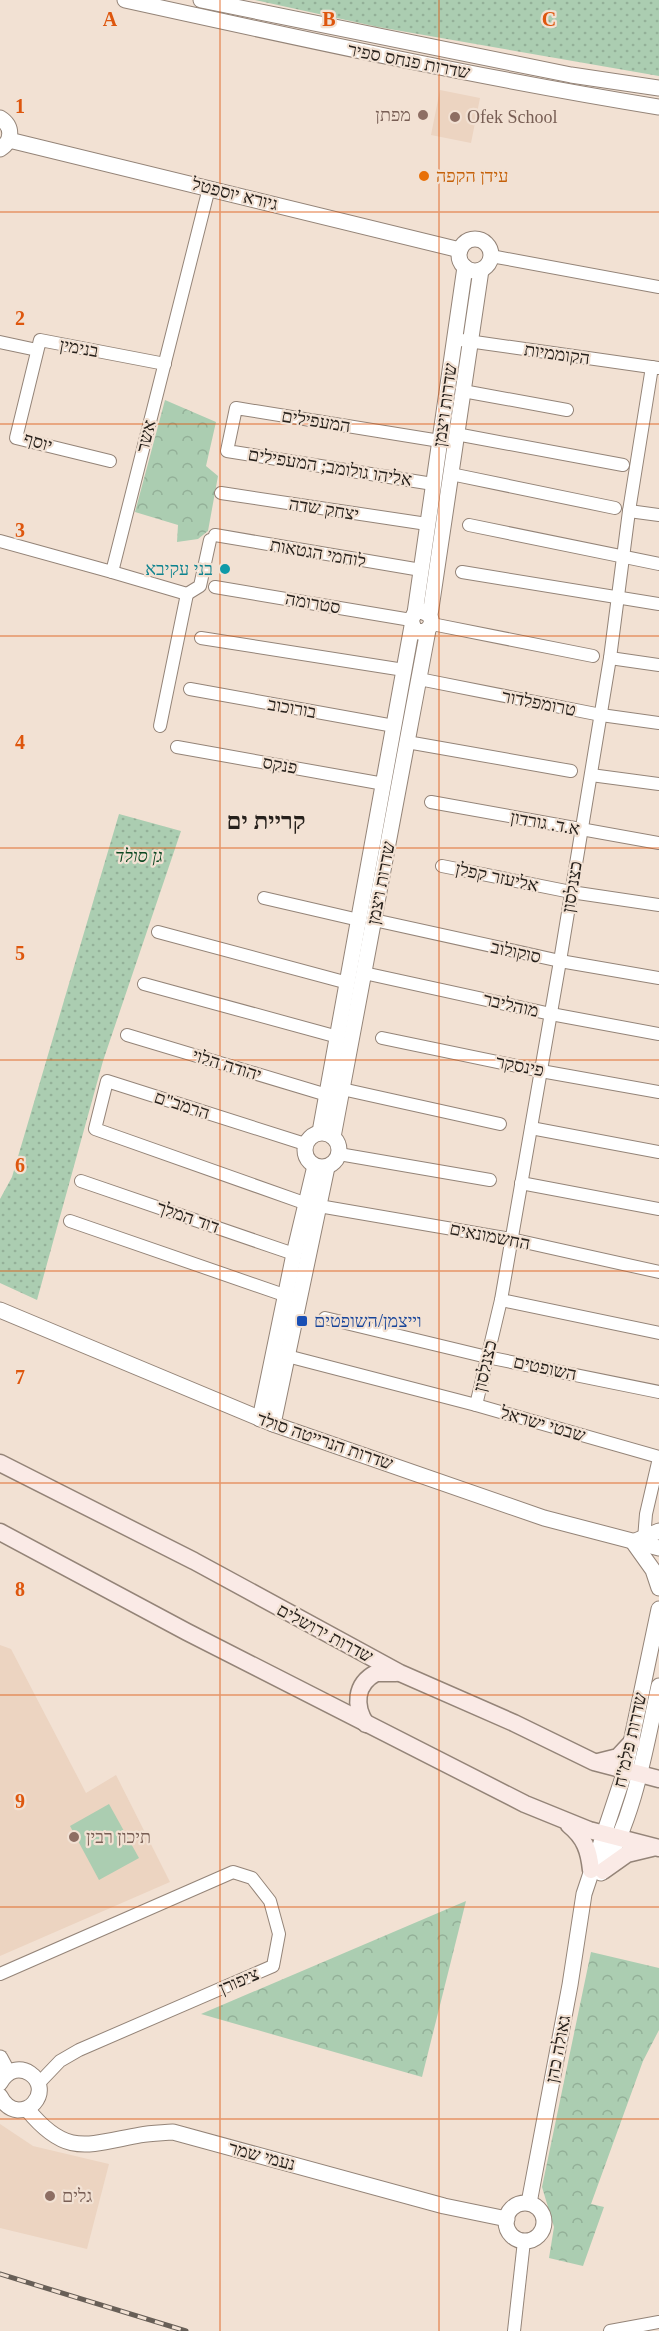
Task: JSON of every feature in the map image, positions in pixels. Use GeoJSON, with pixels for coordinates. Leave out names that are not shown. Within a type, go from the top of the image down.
{"type":"FeatureCollection","features":[{"type":"Feature","properties":{"kind":"main road","name":"שדרות ירושלים"},"geometry":{"type":"LineString","coordinates":[[0,1463],[194,1562],[400,1673],[514,1723],[594,1762],[659,1779]]}},
{"type":"Feature","properties":{"kind":"main road"},"geometry":{"type":"LineString","coordinates":[[0,1532],[187,1632],[525,1804],[564,1821],[658,1847]]}},
{"type":"Feature","properties":{"kind":"main road"},"geometry":{"type":"LineString","coordinates":[[366,1724],[360,1715],[358,1705],[358,1694],[362,1685],[376,1673],[400,1673]]}},
{"type":"Feature","properties":{"kind":"main road"},"geometry":{"type":"LineString","coordinates":[[594,1762],[618,1757],[632,1742]]}},
{"type":"Feature","properties":{"kind":"main road"},"geometry":{"type":"LineString","coordinates":[[564,1821],[584,1840],[597,1871],[627,1854],[658,1847]]}},
{"type":"Feature","properties":{"kind":"street","name":"שדרות פנחס ספיר"},"geometry":{"type":"LineString","coordinates":[[125,0],[568,93],[659,107]]}},
{"type":"Feature","properties":{"kind":"street","name":"שדרות פנחס ספיר"},"geometry":{"type":"LineString","coordinates":[[201,0],[571,75],[659,88]]}},
{"type":"Feature","properties":{"kind":"street"},"geometry":{"type":"LineString","coordinates":[[0,118],[8,124],[10,129],[5,145]]}},
{"type":"Feature","properties":{"kind":"street","name":"גיורא יוספטל"},"geometry":{"type":"LineString","coordinates":[[5,145],[209,188],[460,249]]}},
{"type":"Feature","properties":{"kind":"street","name":"אשר"},"geometry":{"type":"LineString","coordinates":[[112,572],[209,188]]}},
{"type":"Feature","properties":{"kind":"street"},"geometry":{"type":"LineString","coordinates":[[471,239],[481,239],[489,246],[491,256],[488,265],[481,270],[472,271],[465,267],[460,259],[460,249],[471,239]]}},
{"type":"Feature","properties":{"kind":"street"},"geometry":{"type":"LineString","coordinates":[[491,256],[659,287]]}},
{"type":"Feature","properties":{"kind":"street","name":"שדרות ויצמן"},"geometry":{"type":"LineString","coordinates":[[327,1135],[327,1095],[348,983],[366,920],[407,742],[419,679],[421,570],[465,267]]}},
{"type":"Feature","properties":{"kind":"street","name":"שדרות ויצמן"},"geometry":{"type":"LineString","coordinates":[[327,1135],[342,1089],[364,973],[366,920],[384,784],[404,670],[421,621],[451,474],[481,270]]}},
{"type":"Feature","properties":{"kind":"street","name":"הקוממיות"},"geometry":{"type":"LineString","coordinates":[[454,339],[655,368]]}},
{"type":"Feature","properties":{"kind":"street","name":"בנימין"},"geometry":{"type":"LineString","coordinates":[[0,342],[37,350],[40,340],[165,364]]}},
{"type":"Feature","properties":{"kind":"street","name":"יוסף"},"geometry":{"type":"LineString","coordinates":[[37,350],[15,438],[110,461]]}},
{"type":"Feature","properties":{"kind":"street","name":"כצנלסון"},"geometry":{"type":"LineString","coordinates":[[476,1405],[501,1300],[551,1014],[610,658],[629,511],[655,368]]}},
{"type":"Feature","properties":{"kind":"street"},"geometry":{"type":"LineString","coordinates":[[463,391],[567,410]]}},
{"type":"Feature","properties":{"kind":"street","name":"המעפילים"},"geometry":{"type":"LineString","coordinates":[[227,451],[236,408],[440,441]]}},
{"type":"Feature","properties":{"kind":"street"},"geometry":{"type":"LineString","coordinates":[[456,434],[623,465]]}},
{"type":"Feature","properties":{"kind":"street","name":"אליהו גולומב; המעפילים"},"geometry":{"type":"LineString","coordinates":[[227,451],[433,484]]}},
{"type":"Feature","properties":{"kind":"street"},"geometry":{"type":"LineString","coordinates":[[451,474],[615,508]]}},
{"type":"Feature","properties":{"kind":"street","name":"יצחק שדה"},"geometry":{"type":"LineString","coordinates":[[221,493],[428,524]]}},
{"type":"Feature","properties":{"kind":"street"},"geometry":{"type":"LineString","coordinates":[[629,511],[659,515]]}},
{"type":"Feature","properties":{"kind":"street"},"geometry":{"type":"LineString","coordinates":[[469,525],[659,564]]}},
{"type":"Feature","properties":{"kind":"street","name":"לוחמי הגטאות"},"geometry":{"type":"LineString","coordinates":[[187,594],[200,586],[212,538],[421,570]]}},
{"type":"Feature","properties":{"kind":"street"},"geometry":{"type":"LineString","coordinates":[[0,541],[187,594],[160,726]]}},
{"type":"Feature","properties":{"kind":"street"},"geometry":{"type":"LineString","coordinates":[[462,572],[659,604]]}},
{"type":"Feature","properties":{"kind":"street","name":"סטרומה"},"geometry":{"type":"LineString","coordinates":[[215,587],[421,621],[593,656]]}},
{"type":"Feature","properties":{"kind":"street"},"geometry":{"type":"LineString","coordinates":[[201,638],[404,670]]}},
{"type":"Feature","properties":{"kind":"street"},"geometry":{"type":"LineString","coordinates":[[610,658],[659,665]]}},
{"type":"Feature","properties":{"kind":"street","name":"טרומפלדור"},"geometry":{"type":"LineString","coordinates":[[419,679],[601,715],[659,723]]}},
{"type":"Feature","properties":{"kind":"street","name":"בורוכוב"},"geometry":{"type":"LineString","coordinates":[[190,689],[394,726]]}},
{"type":"Feature","properties":{"kind":"street"},"geometry":{"type":"LineString","coordinates":[[407,742],[571,771]]}},
{"type":"Feature","properties":{"kind":"street","name":"פנקס"},"geometry":{"type":"LineString","coordinates":[[177,747],[384,784]]}},
{"type":"Feature","properties":{"kind":"street"},"geometry":{"type":"LineString","coordinates":[[591,775],[659,784]]}},
{"type":"Feature","properties":{"kind":"street","name":"א.ד. גורדון"},"geometry":{"type":"LineString","coordinates":[[431,802],[659,843]]}},
{"type":"Feature","properties":{"kind":"street","name":"אליעזר קפלן"},"geometry":{"type":"LineString","coordinates":[[442,866],[571,892],[659,905]]}},
{"type":"Feature","properties":{"kind":"street","name":"סוקולוב"},"geometry":{"type":"LineString","coordinates":[[264,898],[560,961],[659,978]]}},
{"type":"Feature","properties":{"kind":"street"},"geometry":{"type":"LineString","coordinates":[[158,932],[348,983]]}},
{"type":"Feature","properties":{"kind":"street","name":"מוהליבר"},"geometry":{"type":"LineString","coordinates":[[364,973],[659,1035]]}},
{"type":"Feature","properties":{"kind":"street"},"geometry":{"type":"LineString","coordinates":[[144,984],[338,1037]]}},
{"type":"Feature","properties":{"kind":"street","name":"יהודה הלוי"},"geometry":{"type":"LineString","coordinates":[[127,1035],[327,1095]]}},
{"type":"Feature","properties":{"kind":"street","name":"פינסקר"},"geometry":{"type":"LineString","coordinates":[[382,1038],[541,1071],[659,1092]]}},
{"type":"Feature","properties":{"kind":"street","name":"הרמב\"ם"},"geometry":{"type":"LineString","coordinates":[[95,1129],[107,1081],[305,1144]]}},
{"type":"Feature","properties":{"kind":"street"},"geometry":{"type":"LineString","coordinates":[[342,1089],[500,1124]]}},
{"type":"Feature","properties":{"kind":"street"},"geometry":{"type":"LineString","coordinates":[[531,1128],[659,1152]]}},
{"type":"Feature","properties":{"kind":"street","name":"החשמונאים"},"geometry":{"type":"LineString","coordinates":[[95,1129],[313,1205],[511,1239],[659,1272]]}},
{"type":"Feature","properties":{"kind":"street"},"geometry":{"type":"LineString","coordinates":[[327,1135],[339,1144],[339,1154],[333,1164],[321,1167],[307,1160],[305,1144],[311,1136],[327,1135]]}},
{"type":"Feature","properties":{"kind":"street"},"geometry":{"type":"LineString","coordinates":[[339,1154],[490,1180]]}},
{"type":"Feature","properties":{"kind":"street"},"geometry":{"type":"LineString","coordinates":[[267,1422],[287,1356],[321,1167]]}},
{"type":"Feature","properties":{"kind":"street","name":"דוד המלך"},"geometry":{"type":"LineString","coordinates":[[81,1180],[294,1254]]}},
{"type":"Feature","properties":{"kind":"street"},"geometry":{"type":"LineString","coordinates":[[521,1184],[659,1209]]}},
{"type":"Feature","properties":{"kind":"street"},"geometry":{"type":"LineString","coordinates":[[267,1422],[294,1254],[313,1205]]}},
{"type":"Feature","properties":{"kind":"street"},"geometry":{"type":"LineString","coordinates":[[70,1221],[287,1296]]}},
{"type":"Feature","properties":{"kind":"street"},"geometry":{"type":"LineString","coordinates":[[501,1300],[659,1333]]}},
{"type":"Feature","properties":{"kind":"street","name":"שדרות הנרייטה סולד"},"geometry":{"type":"LineString","coordinates":[[0,1310],[267,1422],[544,1518],[659,1548]]}},
{"type":"Feature","properties":{"kind":"street","name":"השופטים"},"geometry":{"type":"LineString","coordinates":[[325,1318],[487,1357],[659,1392]]}},
{"type":"Feature","properties":{"kind":"street","name":"שבטי ישראל"},"geometry":{"type":"LineString","coordinates":[[287,1356],[476,1405],[659,1458],[638,1541]]}},
{"type":"Feature","properties":{"kind":"street"},"geometry":{"type":"LineString","coordinates":[[659,1531],[638,1541],[653,1570],[659,1588]]}},
{"type":"Feature","properties":{"kind":"street","name":"שדרות פלמ\"ח"},"geometry":{"type":"LineString","coordinates":[[632,1773],[632,1742],[659,1609]]}},
{"type":"Feature","properties":{"kind":"street","name":"שדרות פלמ\"ח"},"geometry":{"type":"LineString","coordinates":[[610,1835],[659,1686]]}},
{"type":"Feature","properties":{"kind":"street","name":"גאולה כהן"},"geometry":{"type":"LineString","coordinates":[[530,2203],[570,1985],[584,1894],[597,1871],[610,1835]]}},
{"type":"Feature","properties":{"kind":"street","name":"ציפורן"},"geometry":{"type":"LineString","coordinates":[[0,1974],[233,1872],[252,1878],[270,1901],[279,1934],[273,1966],[79,2050],[60,2061],[38,2084]]}},
{"type":"Feature","properties":{"kind":"street"},"geometry":{"type":"LineString","coordinates":[[0,2058],[4,2078],[14,2070],[27,2072],[33,2075],[38,2084],[39,2094],[37,2100],[27,2109],[14,2109],[1,2100]]}},
{"type":"Feature","properties":{"kind":"street","name":"נעמי שמר"},"geometry":{"type":"LineString","coordinates":[[27,2109],[39,2124],[64,2141],[80,2145],[98,2144],[143,2134],[173,2132],[444,2206],[507,2219]]}},
{"type":"Feature","properties":{"kind":"street"},"geometry":{"type":"LineString","coordinates":[[523,2203],[530,2203],[540,2210],[545,2222],[541,2234],[524,2241],[512,2236],[508,2231],[507,2219],[512,2208],[523,2203]]}},
{"type":"Feature","properties":{"kind":"street"},"geometry":{"type":"LineString","coordinates":[[514,2331],[524,2241]]}},
{"type":"Feature","properties":{"kind":"street"},"geometry":{"type":"LineString","coordinates":[[610,2331],[659,2322]]}},
{"type":"Feature","properties":{"kind":"shaded area","name":"Ofek School"},"geometry":{"type":"Polygon","coordinates":[[[440,90],[480,98],[471,143],[431,135],[440,90]]]}},
{"type":"Feature","properties":{"kind":"shaded area","name":"תיכון רבין"},"geometry":{"type":"Polygon","coordinates":[[[0,1645],[11,1649],[86,1793],[116,1775],[170,1882],[0,1956],[0,1645]]]}},
{"type":"Feature","properties":{"kind":"shaded area","name":"גלים"},"geometry":{"type":"Polygon","coordinates":[[[0,2124],[33,2146],[109,2164],[87,2249],[0,2228],[0,2124]]]}},
{"type":"Feature","properties":{"kind":"green space"},"geometry":{"type":"Polygon","coordinates":[[[255,0],[659,0],[659,76],[378,27],[255,0]]]}},
{"type":"Feature","properties":{"kind":"green space"},"geometry":{"type":"Polygon","coordinates":[[[165,400],[216,422],[206,466],[218,476],[208,531],[198,539],[177,542],[178,525],[135,512],[165,400]]]}},
{"type":"Feature","properties":{"kind":"green space","name":"גן סולד"},"geometry":{"type":"Polygon","coordinates":[[[119,814],[181,831],[103,1061],[37,1300],[0,1283],[0,1199],[12,1177],[119,814]]]}},
{"type":"Feature","properties":{"kind":"green space"},"geometry":{"type":"Polygon","coordinates":[[[109,1804],[139,1858],[99,1880],[70,1826],[109,1804]]]}},
{"type":"Feature","properties":{"kind":"green space"},"geometry":{"type":"Polygon","coordinates":[[[466,1901],[422,2077],[201,2014],[466,1901]]]}},
{"type":"Feature","properties":{"kind":"green space"},"geometry":{"type":"Polygon","coordinates":[[[591,1952],[659,1968],[659,2030],[643,2061],[591,2204],[604,2207],[583,2266],[549,2258],[554,2227],[542,2187],[591,1952]]]}},
{"type":"Feature","properties":{"kind":"railway"},"geometry":{"type":"LineString","coordinates":[[0,2274],[186,2331]]}},
{"type":"Feature","properties":{"kind":"place","name":"מפתן"},"geometry":{"type":"Point","coordinates":[423,115]}},
{"type":"Feature","properties":{"kind":"place","name":"Ofek School"},"geometry":{"type":"Point","coordinates":[455,117]}},
{"type":"Feature","properties":{"kind":"place","name":"עידן הקפה"},"geometry":{"type":"Point","coordinates":[424,176]}},
{"type":"Feature","properties":{"kind":"place","name":"בני עקיבא"},"geometry":{"type":"Point","coordinates":[225,569]}},
{"type":"Feature","properties":{"kind":"place","name":"וייצמן/השופטים"},"geometry":{"type":"Point","coordinates":[302,1321]}},
{"type":"Feature","properties":{"kind":"place","name":"תיכון רבין"},"geometry":{"type":"Point","coordinates":[74,1837]}},
{"type":"Feature","properties":{"kind":"place","name":"גלים"},"geometry":{"type":"Point","coordinates":[50,2196]}},
{"type":"Feature","properties":{"kind":"district","name":"קריית ים"},"geometry":{"type":"Point","coordinates":[266,821]}}]}
